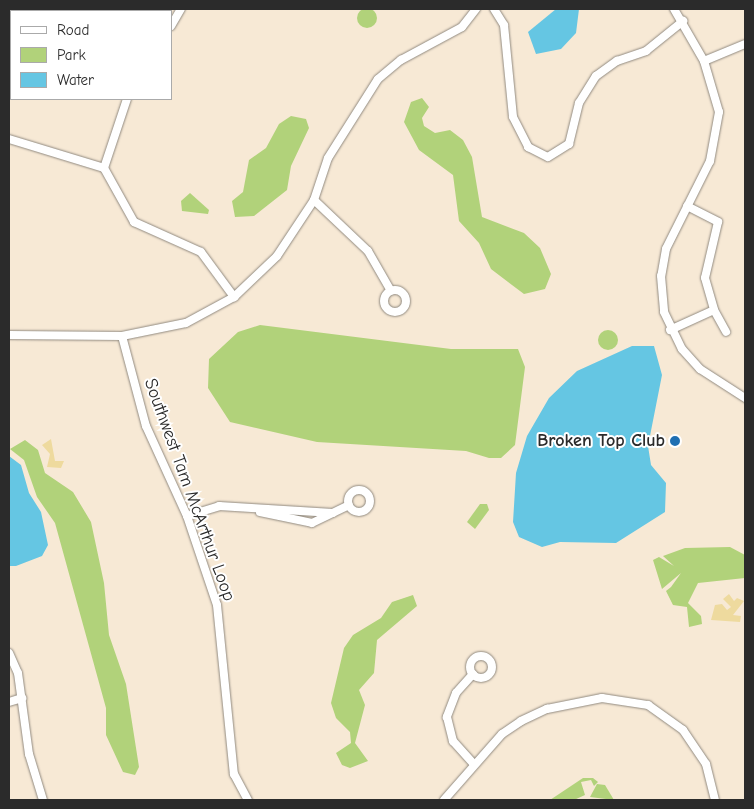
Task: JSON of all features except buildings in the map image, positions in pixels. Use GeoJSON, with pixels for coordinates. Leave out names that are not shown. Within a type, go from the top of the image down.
{"type":"FeatureCollection","features":[{"type":"Feature","properties":{"kind":"street"},"geometry":{"type":"LineString","coordinates":[[172,24],[182,9]]}},
{"type":"Feature","properties":{"kind":"street"},"geometry":{"type":"LineString","coordinates":[[9,335],[122,336],[186,323],[234,297],[277,256],[314,200],[328,158],[378,79],[402,60],[462,27],[476,9]]}},
{"type":"Feature","properties":{"kind":"street"},"geometry":{"type":"LineString","coordinates":[[494,9],[504,25],[513,118],[528,147],[548,157],[570,144],[579,103],[596,76],[617,61],[646,51],[684,21]]}},
{"type":"Feature","properties":{"kind":"street"},"geometry":{"type":"LineString","coordinates":[[674,9],[684,21],[715,85],[718,128],[710,161],[662,262],[661,291],[670,330],[700,369],[745,398]]}},
{"type":"Feature","properties":{"kind":"street"},"geometry":{"type":"LineString","coordinates":[[704,60],[745,44]]}},
{"type":"Feature","properties":{"kind":"street"},"geometry":{"type":"LineString","coordinates":[[104,168],[128,100]]}},
{"type":"Feature","properties":{"kind":"street"},"geometry":{"type":"LineString","coordinates":[[9,139],[104,168],[134,222],[201,252],[234,297]]}},
{"type":"Feature","properties":{"kind":"street"},"geometry":{"type":"LineString","coordinates":[[314,200],[368,251],[391,291]]}},
{"type":"Feature","properties":{"kind":"street"},"geometry":{"type":"LineString","coordinates":[[687,206],[718,222],[706,278],[714,310],[726,332]]}},
{"type":"Feature","properties":{"kind":"street"},"geometry":{"type":"LineString","coordinates":[[670,330],[714,310]]}},
{"type":"Feature","properties":{"kind":"street","name":"Southwest Tam McArthur Loop"},"geometry":{"type":"LineString","coordinates":[[122,336],[146,426],[187,516],[217,605],[234,774],[248,800]]}},
{"type":"Feature","properties":{"kind":"street"},"geometry":{"type":"LineString","coordinates":[[187,516],[219,506],[333,514],[349,506]]}},
{"type":"Feature","properties":{"kind":"street"},"geometry":{"type":"LineString","coordinates":[[9,653],[22,698],[29,754],[43,800]]}},
{"type":"Feature","properties":{"kind":"street"},"geometry":{"type":"LineString","coordinates":[[473,674],[456,693],[447,716],[453,741],[474,764]]}},
{"type":"Feature","properties":{"kind":"street"},"geometry":{"type":"LineString","coordinates":[[9,702],[22,698]]}},
{"type":"Feature","properties":{"kind":"street"},"geometry":{"type":"LineString","coordinates":[[444,800],[502,734],[546,709],[579,700],[625,700],[648,705],[683,730],[706,764],[714,800]]}},
{"type":"Feature","properties":{"kind":"green space"},"geometry":{"type":"Polygon","coordinates":[[[367,8],[374,11],[377,18],[374,25],[367,28],[360,25],[357,18],[360,11],[367,8]]]}},
{"type":"Feature","properties":{"kind":"green space"},"geometry":{"type":"Polygon","coordinates":[[[422,98],[429,107],[422,118],[424,126],[435,133],[450,130],[463,140],[472,157],[482,217],[524,233],[540,248],[551,274],[545,289],[524,294],[491,269],[479,243],[459,221],[453,175],[419,150],[404,122],[411,102],[422,98]]]}},
{"type":"Feature","properties":{"kind":"green space"},"geometry":{"type":"Polygon","coordinates":[[[291,116],[306,119],[309,128],[291,166],[287,190],[254,216],[235,217],[232,201],[243,192],[249,160],[266,148],[279,124],[291,116]]]}},
{"type":"Feature","properties":{"kind":"green space"},"geometry":{"type":"Polygon","coordinates":[[[190,193],[209,210],[208,214],[182,211],[181,201],[190,193]]]}},
{"type":"Feature","properties":{"kind":"green space"},"geometry":{"type":"Polygon","coordinates":[[[260,325],[451,349],[518,349],[525,367],[515,445],[501,458],[489,458],[466,451],[317,442],[230,422],[208,388],[209,359],[238,332],[260,325]]]}},
{"type":"Feature","properties":{"kind":"green space"},"geometry":{"type":"Polygon","coordinates":[[[608,330],[615,333],[618,340],[615,347],[608,350],[601,347],[598,340],[601,333],[608,330]]]}},
{"type":"Feature","properties":{"kind":"green space"},"geometry":{"type":"Polygon","coordinates":[[[25,440],[38,450],[45,473],[73,492],[91,522],[104,583],[109,635],[126,684],[139,767],[135,775],[123,772],[106,735],[106,708],[55,523],[37,497],[24,460],[10,449],[25,440]]]}},
{"type":"Feature","properties":{"kind":"green space"},"geometry":{"type":"Polygon","coordinates":[[[480,504],[487,504],[489,510],[475,529],[467,522],[480,504]]]}},
{"type":"Feature","properties":{"kind":"green space"},"geometry":{"type":"Polygon","coordinates":[[[730,547],[745,555],[745,578],[698,583],[688,603],[701,616],[702,624],[689,627],[687,607],[673,605],[666,591],[681,573],[662,589],[653,560],[659,557],[674,566],[663,556],[685,548],[730,547]]]}},
{"type":"Feature","properties":{"kind":"green space"},"geometry":{"type":"Polygon","coordinates":[[[413,595],[417,606],[377,640],[374,673],[359,690],[365,705],[355,743],[368,761],[350,768],[342,765],[336,753],[351,743],[350,732],[336,718],[331,703],[344,648],[353,635],[381,618],[392,602],[413,595]]]}},
{"type":"Feature","properties":{"kind":"green space"},"geometry":{"type":"Polygon","coordinates":[[[583,778],[593,778],[598,782],[594,786],[591,780],[581,782],[585,795],[574,800],[550,800],[583,778]]]}},
{"type":"Feature","properties":{"kind":"green space"},"geometry":{"type":"Polygon","coordinates":[[[597,784],[605,785],[614,800],[590,797],[597,784]]]}},
{"type":"Feature","properties":{"kind":"sand"},"geometry":{"type":"Polygon","coordinates":[[[51,439],[55,461],[64,461],[61,468],[47,467],[50,454],[42,445],[51,439]]]}},
{"type":"Feature","properties":{"kind":"sand"},"geometry":{"type":"Polygon","coordinates":[[[729,594],[734,601],[737,598],[744,601],[733,615],[741,616],[740,622],[711,620],[715,605],[722,604],[727,610],[731,607],[723,599],[729,594]]]}},
{"type":"Feature","properties":{"kind":"water"},"geometry":{"type":"Polygon","coordinates":[[[556,9],[579,9],[576,33],[561,49],[536,54],[528,32],[556,9]]]}},
{"type":"Feature","properties":{"kind":"water"},"geometry":{"type":"Polygon","coordinates":[[[632,346],[654,346],[662,375],[648,446],[651,465],[666,483],[665,512],[616,543],[560,542],[542,547],[519,537],[513,522],[516,473],[527,436],[549,398],[577,371],[632,346]]]}},
{"type":"Feature","properties":{"kind":"water"},"geometry":{"type":"Polygon","coordinates":[[[9,456],[21,465],[29,493],[41,512],[48,545],[42,556],[16,566],[9,566],[9,456]]]}},
{"type":"Feature","properties":{"kind":"place","name":"Broken Top Club"},"geometry":{"type":"Point","coordinates":[675,441]}}]}
